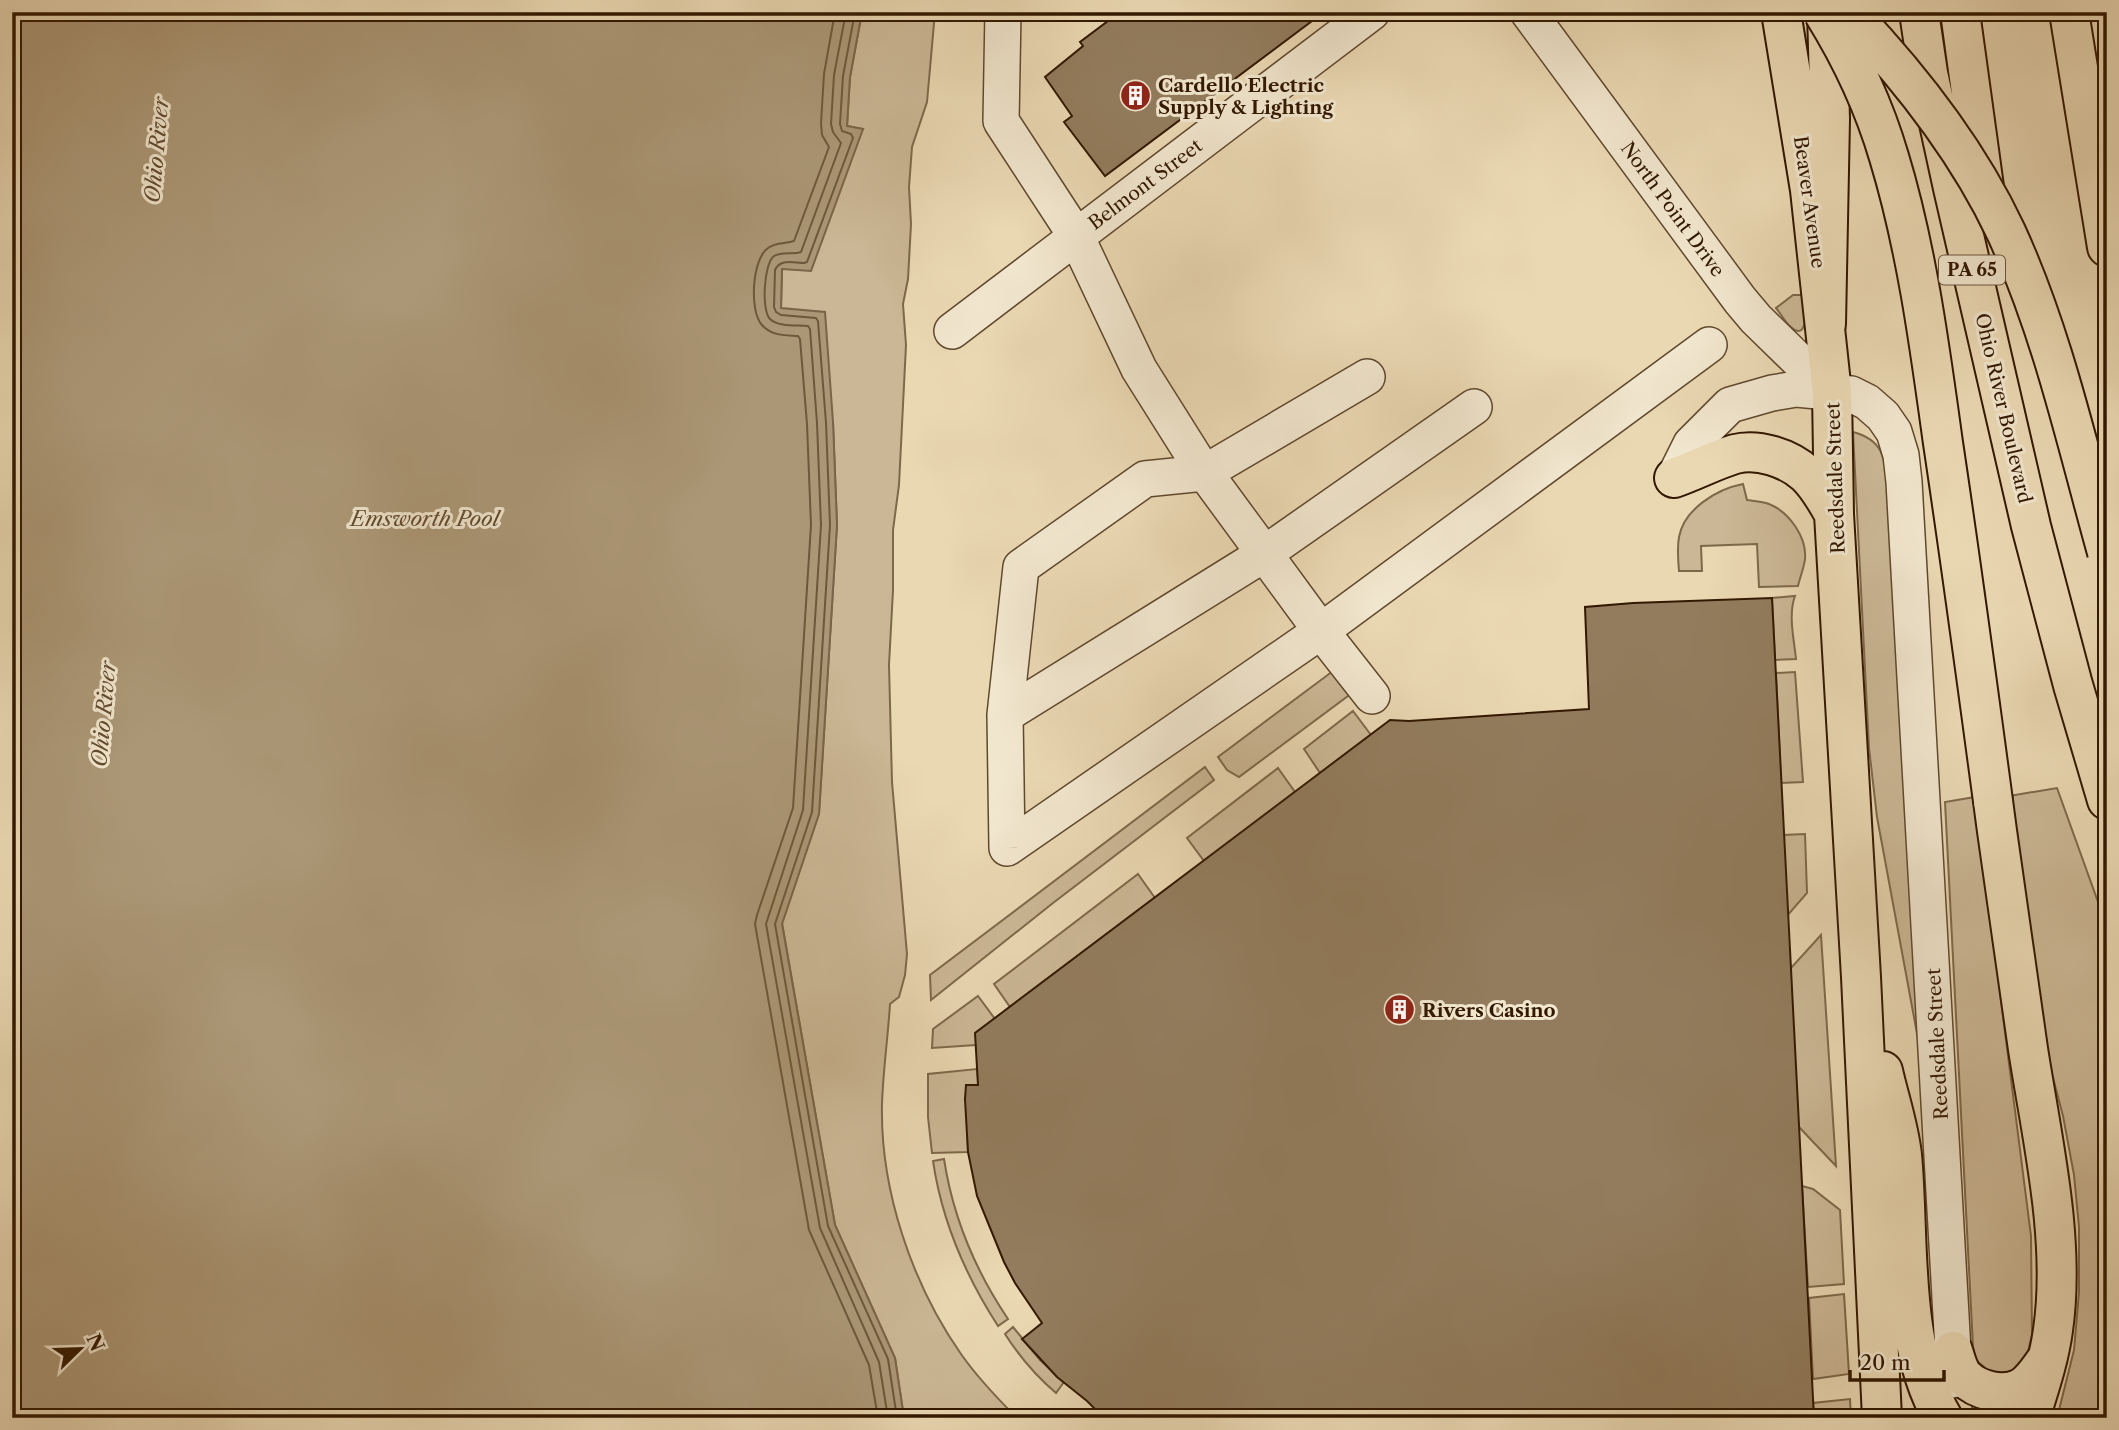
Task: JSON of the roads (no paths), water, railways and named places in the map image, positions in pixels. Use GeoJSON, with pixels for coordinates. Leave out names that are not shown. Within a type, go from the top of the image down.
{"type":"FeatureCollection","features":[{"type":"Feature","properties":{"kind":"main road","name":"Beaver Avenue"},"geometry":{"type":"LineString","coordinates":[[1781,12],[1810,190],[1832,393]]}},
{"type":"Feature","properties":{"kind":"main road"},"geometry":{"type":"LineString","coordinates":[[1825,12],[1830,119],[1826,324]]}},
{"type":"Feature","properties":{"kind":"main road"},"geometry":{"type":"LineString","coordinates":[[1825,12],[1854,68],[1889,156],[1917,283],[1938,405],[2056,1248],[2053,1330],[2030,1418]]}},
{"type":"Feature","properties":{"kind":"main road"},"geometry":{"type":"LineString","coordinates":[[1848,12],[1906,78],[1945,129],[1980,184],[2006,233],[2048,344],[2107,552]]}},
{"type":"Feature","properties":{"kind":"main road","name":"Ohio River Boulevard"},"geometry":{"type":"LineString","coordinates":[[1919,12],[1928,73],[1950,175],[2031,526],[2107,800]]}},
{"type":"Feature","properties":{"kind":"main road"},"geometry":{"type":"LineString","coordinates":[[1960,12],[2031,526]]}},
{"type":"Feature","properties":{"kind":"main road"},"geometry":{"type":"LineString","coordinates":[[2069,12],[2107,247]]}},
{"type":"Feature","properties":{"kind":"main road","name":"Reedsdale Street"},"geometry":{"type":"LineString","coordinates":[[1832,393],[1834,514],[1861,977],[1882,1418]]}},
{"type":"Feature","properties":{"kind":"main road"},"geometry":{"type":"LineString","coordinates":[[1674,478],[1737,454],[1759,453],[1792,465],[1805,474],[1821,492],[1834,514]]}},
{"type":"Feature","properties":{"kind":"main road"},"geometry":{"type":"LineString","coordinates":[[1861,977],[1902,1152],[1915,1342],[1930,1394],[1943,1418]]}},
{"type":"Feature","properties":{"kind":"main road"},"geometry":{"type":"LineString","coordinates":[[1953,1351],[1965,1377],[1991,1392],[2022,1388],[2047,1359]]}},
{"type":"Feature","properties":{"kind":"street"},"geometry":{"type":"LineString","coordinates":[[1003,12],[1001,121],[1076,236],[1139,369],[1204,472],[1321,631],[1373,696]]}},
{"type":"Feature","properties":{"kind":"street","name":"Belmont Street"},"geometry":{"type":"LineString","coordinates":[[952,331],[1372,12]]}},
{"type":"Feature","properties":{"kind":"street","name":"North Point Drive"},"geometry":{"type":"LineString","coordinates":[[1528,12],[1740,300],[1832,393]]}},
{"type":"Feature","properties":{"kind":"street"},"geometry":{"type":"LineString","coordinates":[[1367,377],[1204,472],[1145,478],[1021,567],[1005,715],[1007,848],[1321,631],[1709,345]]}},
{"type":"Feature","properties":{"kind":"street"},"geometry":{"type":"LineString","coordinates":[[1674,478],[1691,444],[1730,405],[1796,389],[1832,393]]}},
{"type":"Feature","properties":{"kind":"street","name":"Reedsdale Street"},"geometry":{"type":"LineString","coordinates":[[1832,393],[1851,394],[1867,402],[1883,416],[1894,432],[1901,455],[1914,638],[1953,1351],[1952,1418]]}},
{"type":"Feature","properties":{"kind":"street"},"geometry":{"type":"LineString","coordinates":[[1005,715],[1264,554],[1474,407]]}},
{"type":"Feature","properties":{"kind":"water","name":"Emsworth Pool"},"geometry":{"type":"Polygon","coordinates":[[[12,12],[862,12],[850,77],[847,126],[863,129],[811,271],[782,269],[781,308],[825,312],[837,525],[819,814],[782,924],[835,1225],[895,1358],[904,1418],[12,1418],[12,12]]]}},
{"type":"Feature","properties":{"kind":"place","name":"Cardello Electric Supply & Lighting"},"geometry":{"type":"Point","coordinates":[1135,96]}},
{"type":"Feature","properties":{"kind":"place","name":"Rivers Casino"},"geometry":{"type":"Point","coordinates":[1399,1010]}},
{"type":"Feature","properties":{"kind":"water label","name":"Ohio River"},"geometry":{"type":"Point","coordinates":[157,150]}},
{"type":"Feature","properties":{"kind":"water label","name":"Ohio River"},"geometry":{"type":"Point","coordinates":[104,714]}}]}
